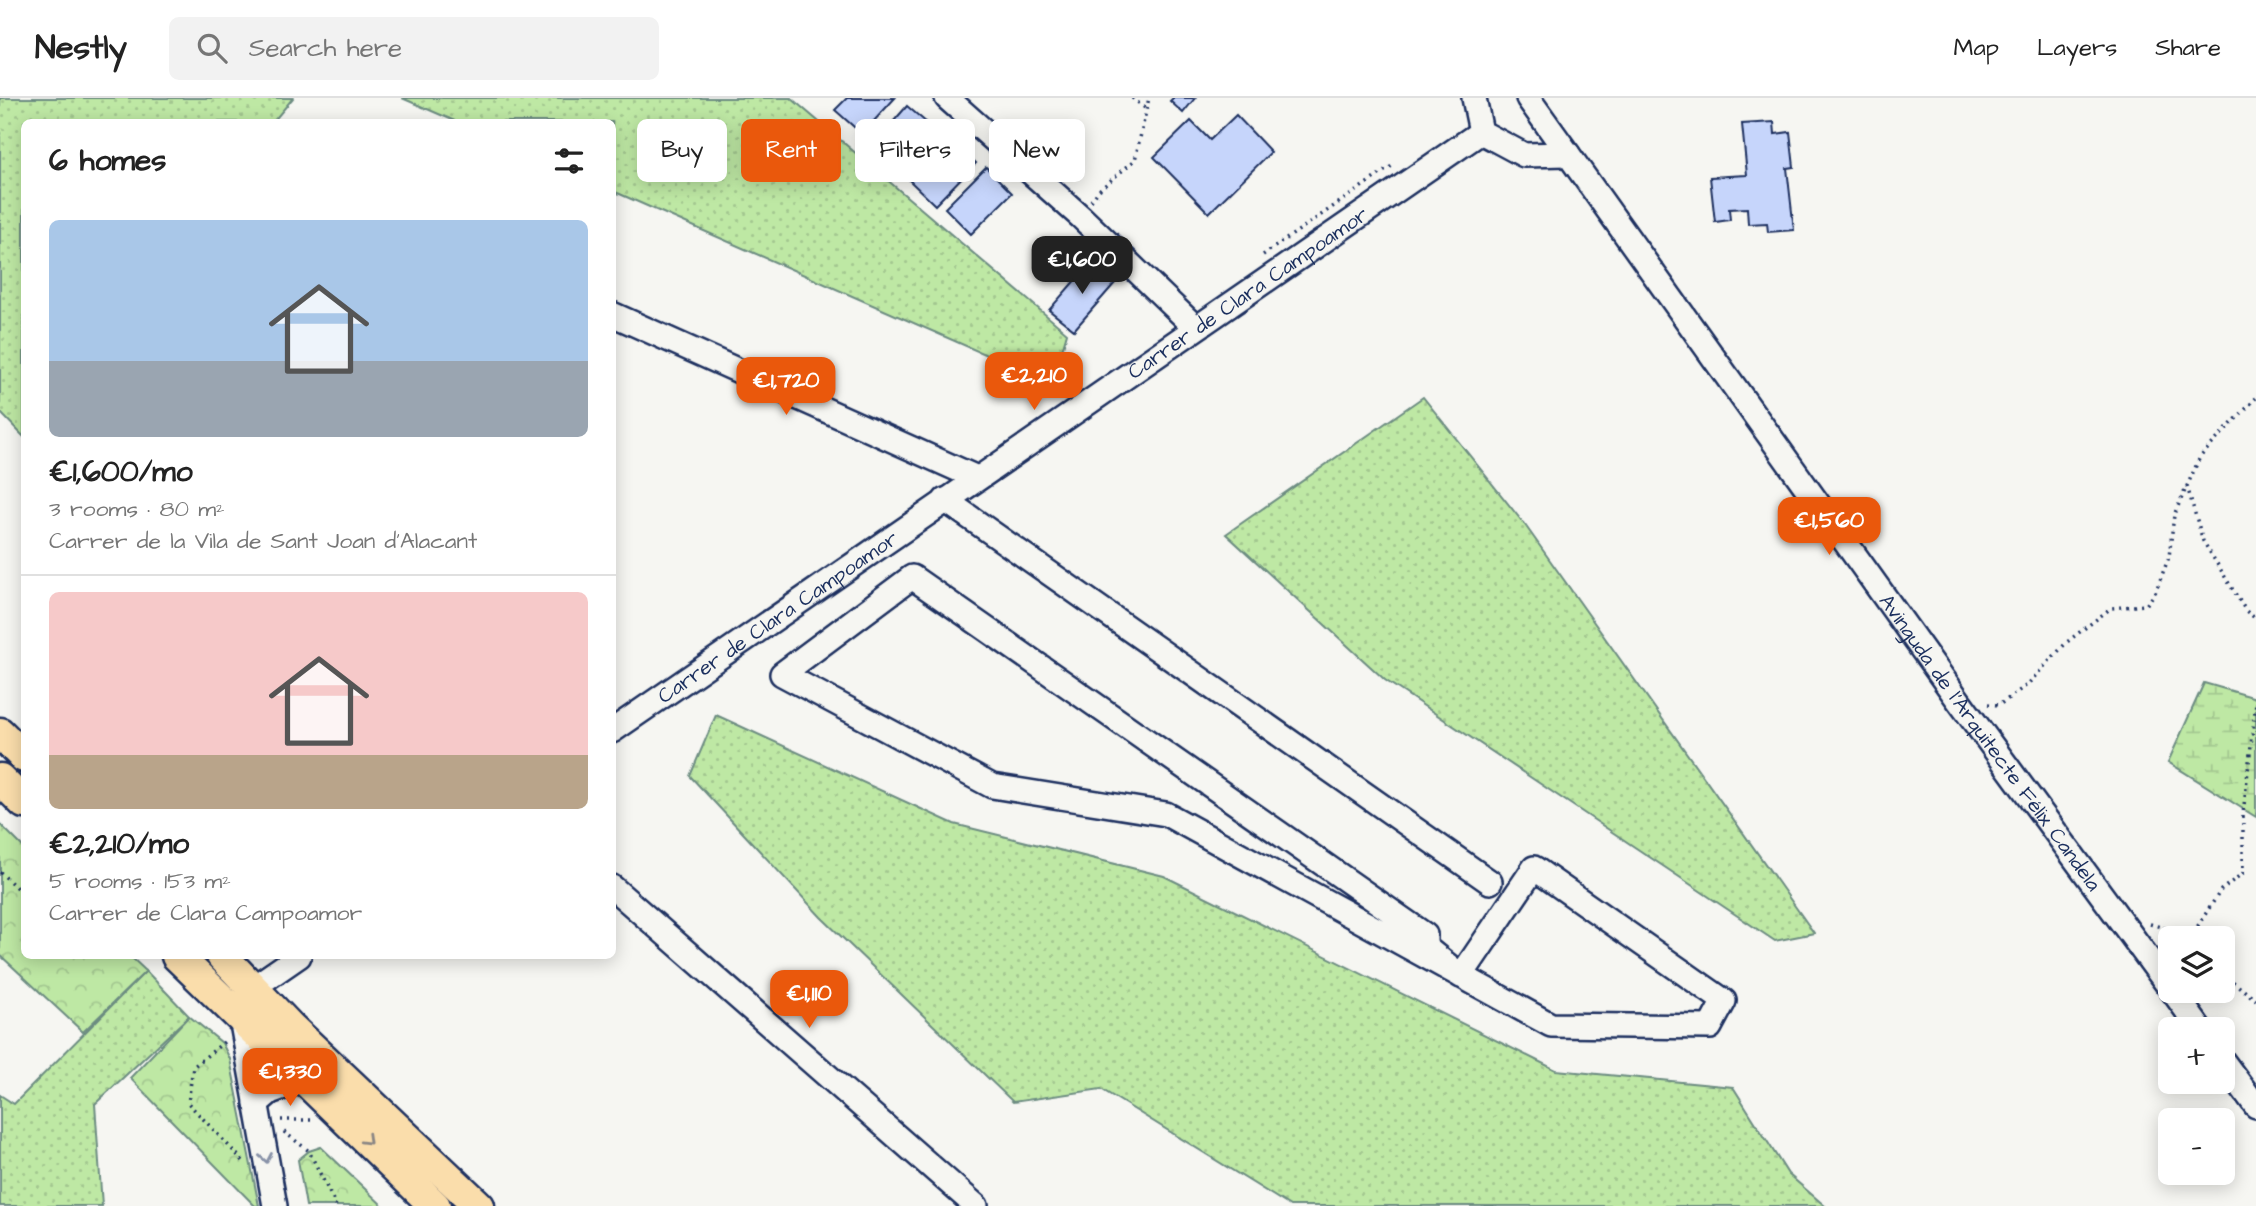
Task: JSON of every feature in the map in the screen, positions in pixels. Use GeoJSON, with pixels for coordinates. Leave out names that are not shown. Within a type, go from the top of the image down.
{"type":"FeatureCollection","features":[{"type":"Feature","properties":{"kind":"main road"},"geometry":{"type":"LineString","coordinates":[[0,733],[21,754]]}},
{"type":"Feature","properties":{"kind":"main road"},"geometry":{"type":"LineString","coordinates":[[0,779],[21,800]]}},
{"type":"Feature","properties":{"kind":"main road"},"geometry":{"type":"LineString","coordinates":[[179,959],[235,1029],[304,1080],[435,1206]]}},
{"type":"Feature","properties":{"kind":"main road"},"geometry":{"type":"LineString","coordinates":[[225,959],[290,1027],[479,1206]]}},
{"type":"Feature","properties":{"kind":"street"},"geometry":{"type":"LineString","coordinates":[[947,98],[1081,217],[1195,327]]}},
{"type":"Feature","properties":{"kind":"street"},"geometry":{"type":"LineString","coordinates":[[1474,98],[1481,132],[1524,155],[1568,154]]}},
{"type":"Feature","properties":{"kind":"street","name":"Avinguda de l'Arquitecte Félix Candela"},"geometry":{"type":"LineString","coordinates":[[1528,98],[1959,701],[2158,971]]}},
{"type":"Feature","properties":{"kind":"street","name":"Carrer de Clara Campoamor"},"geometry":{"type":"LineString","coordinates":[[616,728],[1481,132]]}},
{"type":"Feature","properties":{"kind":"street"},"geometry":{"type":"LineString","coordinates":[[616,316],[977,478]]}},
{"type":"Feature","properties":{"kind":"street"},"geometry":{"type":"LineString","coordinates":[[945,500],[1490,882]]}},
{"type":"Feature","properties":{"kind":"street"},"geometry":{"type":"LineString","coordinates":[[912,577],[1425,935],[1425,947],[1461,976],[1534,868],[1724,1001],[1710,1027],[1551,1026],[1166,814],[992,786],[782,674],[912,577]]}},
{"type":"Feature","properties":{"kind":"street"},"geometry":{"type":"LineString","coordinates":[[616,891],[976,1206]]}},
{"type":"Feature","properties":{"kind":"street"},"geometry":{"type":"LineString","coordinates":[[275,1206],[256,1104],[235,1029],[254,987],[295,959]]}},
{"type":"Feature","properties":{"kind":"street"},"geometry":{"type":"LineString","coordinates":[[2235,1077],[2256,1105]]}},
{"type":"Feature","properties":{"kind":"street"},"geometry":{"type":"LineString","coordinates":[[256,1104],[270,1092],[304,1080]]}},
{"type":"Feature","properties":{"kind":"path"},"geometry":{"type":"LineString","coordinates":[[1132,98],[1145,108]]}},
{"type":"Feature","properties":{"kind":"path"},"geometry":{"type":"LineString","coordinates":[[1081,217],[1099,190],[1135,160],[1149,98]]}},
{"type":"Feature","properties":{"kind":"path"},"geometry":{"type":"LineString","coordinates":[[1959,701],[1998,705],[2027,685],[2067,642],[2111,608],[2146,605],[2155,593],[2169,557],[2174,515],[2200,457],[2256,398]]}},
{"type":"Feature","properties":{"kind":"path"},"geometry":{"type":"LineString","coordinates":[[2187,486],[2203,541],[2246,611],[2256,619]]}},
{"type":"Feature","properties":{"kind":"path"},"geometry":{"type":"LineString","coordinates":[[2198,926],[2221,890],[2243,873],[2243,814],[2251,761],[2251,725],[2256,702]]}},
{"type":"Feature","properties":{"kind":"path"},"geometry":{"type":"LineString","coordinates":[[0,872],[21,892]]}},
{"type":"Feature","properties":{"kind":"path"},"geometry":{"type":"LineString","coordinates":[[2235,983],[2256,1000]]}},
{"type":"Feature","properties":{"kind":"path"},"geometry":{"type":"LineString","coordinates":[[235,1029],[193,1067],[188,1103],[252,1171]]}},
{"type":"Feature","properties":{"kind":"path"},"geometry":{"type":"LineString","coordinates":[[284,1132],[309,1151],[336,1206]]}},
{"type":"Feature","properties":{"kind":"green space"},"geometry":{"type":"Polygon","coordinates":[[[0,98],[293,98],[276,119],[21,119],[21,434],[0,412],[0,98]]]}},
{"type":"Feature","properties":{"kind":"green space"},"geometry":{"type":"Polygon","coordinates":[[[402,98],[791,98],[816,119],[741,119],[741,182],[841,182],[841,141],[855,152],[855,182],[890,182],[1067,333],[1058,364],[1016,368],[616,192],[616,119],[450,119],[402,98]]]}},
{"type":"Feature","properties":{"kind":"green space"},"geometry":{"type":"Polygon","coordinates":[[[1423,397],[1525,525],[1814,933],[1775,941],[1385,680],[1226,534],[1423,397]]]}},
{"type":"Feature","properties":{"kind":"green space"},"geometry":{"type":"Polygon","coordinates":[[[2204,683],[2256,698],[2256,817],[2168,762],[2204,683]]]}},
{"type":"Feature","properties":{"kind":"green space"},"geometry":{"type":"Polygon","coordinates":[[[716,715],[954,824],[1164,876],[1556,1070],[1733,1087],[1788,1174],[1825,1206],[1290,1206],[1101,1089],[1013,1102],[821,917],[690,776],[716,715]]]}},
{"type":"Feature","properties":{"kind":"green space"},"geometry":{"type":"Polygon","coordinates":[[[0,824],[21,845],[21,959],[133,959],[146,971],[83,1032],[0,955],[0,824]]]}},
{"type":"Feature","properties":{"kind":"green space"},"geometry":{"type":"Polygon","coordinates":[[[146,971],[189,1016],[95,1104],[102,1206],[0,1206],[0,1095],[14,1104],[146,971]]]}},
{"type":"Feature","properties":{"kind":"green space"},"geometry":{"type":"Polygon","coordinates":[[[189,1016],[222,1043],[230,1059],[259,1206],[255,1206],[130,1078],[189,1016]]]}},
{"type":"Feature","properties":{"kind":"green space"},"geometry":{"type":"Polygon","coordinates":[[[321,1147],[383,1206],[306,1206],[298,1160],[309,1151],[321,1147]]]}},
{"type":"Feature","properties":{"kind":"building"},"geometry":{"type":"Polygon","coordinates":[[[847,98],[895,98],[876,119],[855,119],[855,128],[835,110],[847,98]]]}},
{"type":"Feature","properties":{"kind":"building"},"geometry":{"type":"Polygon","coordinates":[[[1173,98],[1195,98],[1183,113],[1170,101],[1173,98]]]}},
{"type":"Feature","properties":{"kind":"building"},"geometry":{"type":"Polygon","coordinates":[[[907,106],[922,119],[896,119],[907,106]]]}},
{"type":"Feature","properties":{"kind":"building"},"geometry":{"type":"Polygon","coordinates":[[[1236,115],[1271,152],[1209,213],[1154,157],[1191,121],[1210,140],[1236,115]]]}},
{"type":"Feature","properties":{"kind":"building"},"geometry":{"type":"Polygon","coordinates":[[[1774,122],[1775,134],[1790,132],[1794,167],[1787,168],[1794,230],[1768,232],[1767,223],[1748,224],[1747,208],[1729,209],[1730,220],[1715,222],[1710,177],[1747,175],[1742,124],[1774,122]]]}},
{"type":"Feature","properties":{"kind":"building"},"geometry":{"type":"Polygon","coordinates":[[[986,167],[989,170],[989,182],[1001,182],[1012,193],[971,234],[945,208],[971,182],[975,182],[975,178],[986,167]]]}},
{"type":"Feature","properties":{"kind":"building"},"geometry":{"type":"Polygon","coordinates":[[[911,182],[957,182],[935,205],[911,182]]]}},
{"type":"Feature","properties":{"kind":"building"},"geometry":{"type":"Polygon","coordinates":[[[1091,262],[1115,283],[1074,330],[1049,310],[1091,262]]]}}]}
